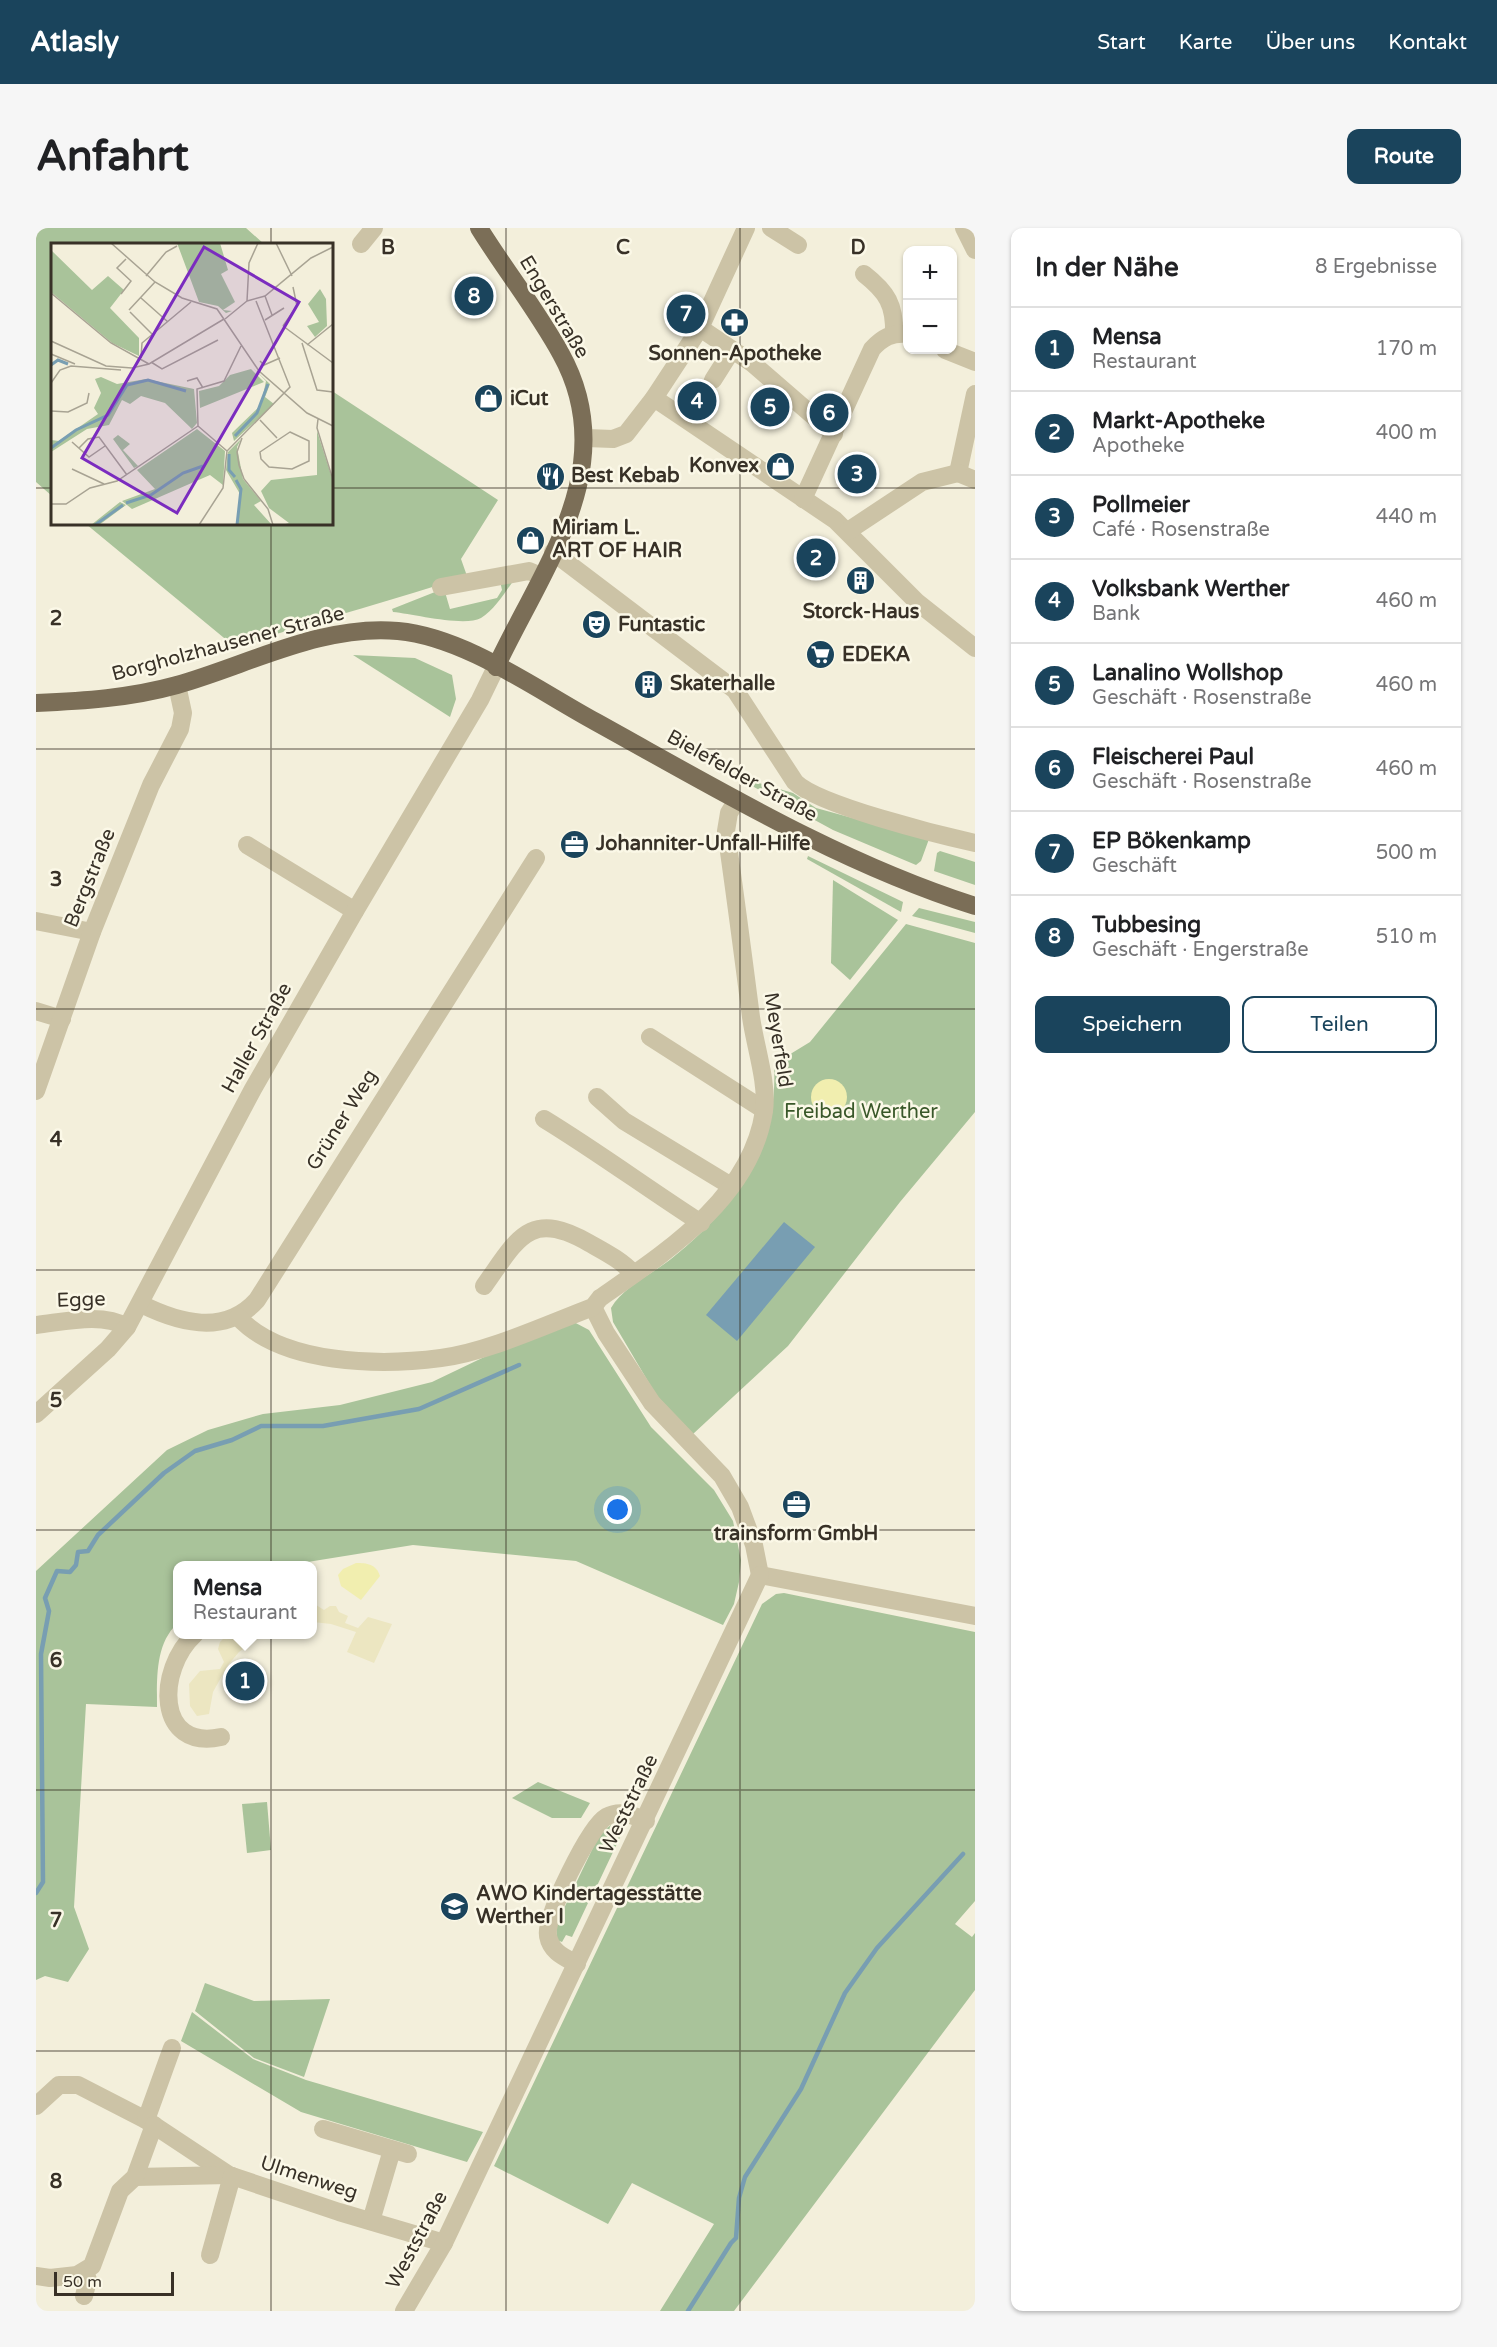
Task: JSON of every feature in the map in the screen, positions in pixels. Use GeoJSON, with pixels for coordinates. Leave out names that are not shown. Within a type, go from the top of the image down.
{"type":"FeatureCollection","features":[{"type":"Feature","properties":{"kind":"main road","name":"Engerstraße"},"geometry":{"type":"LineString","coordinates":[[479,228],[561,354],[576,392],[586,438],[584,463],[577,495],[553,552],[496,667]]}},
{"type":"Feature","properties":{"kind":"main road","name":"Borgholzhausener Straße"},"geometry":{"type":"LineString","coordinates":[[36,703],[121,697],[177,685],[298,644],[361,632],[398,631],[436,638],[496,667]]}},
{"type":"Feature","properties":{"kind":"main road","name":"Bielefelder Straße"},"geometry":{"type":"LineString","coordinates":[[496,667],[736,800],[857,861],[912,884],[975,906]]}},
{"type":"Feature","properties":{"kind":"street"},"geometry":{"type":"LineString","coordinates":[[361,244],[375,228]]}},
{"type":"Feature","properties":{"kind":"street"},"geometry":{"type":"LineString","coordinates":[[586,438],[612,439],[626,434],[654,398],[700,328],[746,228]]}},
{"type":"Feature","properties":{"kind":"street"},"geometry":{"type":"LineString","coordinates":[[771,228],[798,245]]}},
{"type":"Feature","properties":{"kind":"street"},"geometry":{"type":"LineString","coordinates":[[964,228],[975,250]]}},
{"type":"Feature","properties":{"kind":"street"},"geometry":{"type":"LineString","coordinates":[[803,499],[872,349],[881,339],[901,334],[891,301],[882,288],[864,274]]}},
{"type":"Feature","properties":{"kind":"street"},"geometry":{"type":"LineString","coordinates":[[700,328],[752,363],[834,434]]}},
{"type":"Feature","properties":{"kind":"street"},"geometry":{"type":"LineString","coordinates":[[713,380],[732,350]]}},
{"type":"Feature","properties":{"kind":"street"},"geometry":{"type":"LineString","coordinates":[[955,354],[975,362]]}},
{"type":"Feature","properties":{"kind":"street"},"geometry":{"type":"LineString","coordinates":[[848,531],[922,482],[967,477],[975,393]]}},
{"type":"Feature","properties":{"kind":"street"},"geometry":{"type":"LineString","coordinates":[[654,398],[848,531],[916,602],[975,648]]}},
{"type":"Feature","properties":{"kind":"street"},"geometry":{"type":"LineString","coordinates":[[553,552],[725,680],[740,695],[795,782],[803,789],[849,808],[975,843]]}},
{"type":"Feature","properties":{"kind":"street"},"geometry":{"type":"LineString","coordinates":[[441,587],[529,571],[541,576]]}},
{"type":"Feature","properties":{"kind":"street","name":"Haller Straße"},"geometry":{"type":"LineString","coordinates":[[36,1414],[108,1349],[127,1327],[254,1089],[355,911],[480,700],[496,667]]}},
{"type":"Feature","properties":{"kind":"street","name":"Bergstraße"},"geometry":{"type":"LineString","coordinates":[[36,1091],[92,932],[151,785],[180,729],[183,713],[177,685]]}},
{"type":"Feature","properties":{"kind":"street","name":"Meyerfeld"},"geometry":{"type":"LineString","coordinates":[[238,1317],[270,1341],[326,1357],[377,1362],[443,1358],[497,1343],[593,1307],[701,1223],[731,1186],[749,1156],[764,1110],[764,1083],[755,1046],[726,831],[729,813],[736,800]]}},
{"type":"Feature","properties":{"kind":"street"},"geometry":{"type":"LineString","coordinates":[[247,844],[355,911]]}},
{"type":"Feature","properties":{"kind":"street","name":"Grüner Weg"},"geometry":{"type":"LineString","coordinates":[[238,1317],[256,1300],[536,858]]}},
{"type":"Feature","properties":{"kind":"street"},"geometry":{"type":"LineString","coordinates":[[36,921],[92,932]]}},
{"type":"Feature","properties":{"kind":"street"},"geometry":{"type":"LineString","coordinates":[[36,1011],[62,1019]]}},
{"type":"Feature","properties":{"kind":"street"},"geometry":{"type":"LineString","coordinates":[[650,1037],[764,1110]]}},
{"type":"Feature","properties":{"kind":"street"},"geometry":{"type":"LineString","coordinates":[[597,1097],[624,1120],[731,1186]]}},
{"type":"Feature","properties":{"kind":"street"},"geometry":{"type":"LineString","coordinates":[[544,1119],[593,1148],[609,1164],[701,1223]]}},
{"type":"Feature","properties":{"kind":"street"},"geometry":{"type":"LineString","coordinates":[[484,1286],[515,1242],[526,1234],[550,1226],[574,1234],[625,1264],[634,1274]]}},
{"type":"Feature","properties":{"kind":"street"},"geometry":{"type":"LineString","coordinates":[[141,1304],[190,1323],[218,1322],[238,1317]]}},
{"type":"Feature","properties":{"kind":"street"},"geometry":{"type":"LineString","coordinates":[[593,1307],[606,1333],[652,1403],[722,1476],[740,1507],[754,1545],[760,1575],[975,1616]]}},
{"type":"Feature","properties":{"kind":"street"},"geometry":{"type":"LineString","coordinates":[[36,1308],[43,1324]]}},
{"type":"Feature","properties":{"kind":"street","name":"Egge"},"geometry":{"type":"LineString","coordinates":[[43,1324],[111,1320],[127,1327]]}},
{"type":"Feature","properties":{"kind":"street","name":"Weststraße"},"geometry":{"type":"LineString","coordinates":[[404,2311],[444,2243],[646,1821],[760,1575]]}},
{"type":"Feature","properties":{"kind":"street"},"geometry":{"type":"LineString","coordinates":[[191,1639],[178,1653],[171,1668],[168,1704],[177,1722],[190,1734],[206,1738],[221,1737]]}},
{"type":"Feature","properties":{"kind":"street"},"geometry":{"type":"LineString","coordinates":[[577,1964],[558,1953],[549,1942],[547,1927],[550,1917],[599,1822],[617,1813],[626,1812],[646,1821]]}},
{"type":"Feature","properties":{"kind":"street"},"geometry":{"type":"LineString","coordinates":[[36,2276],[50,2278],[85,2272],[92,2266],[120,2191],[135,2176],[172,2048]]}},
{"type":"Feature","properties":{"kind":"street","name":"Ulmenweg"},"geometry":{"type":"LineString","coordinates":[[36,2106],[59,2085],[70,2083],[150,2122],[231,2175],[444,2243]]}},
{"type":"Feature","properties":{"kind":"street","name":"Ulmenweg"},"geometry":{"type":"LineString","coordinates":[[323,2129],[400,2152],[371,2221]]}},
{"type":"Feature","properties":{"kind":"street","name":"Ulmenweg"},"geometry":{"type":"LineString","coordinates":[[135,2176],[231,2175]]}},
{"type":"Feature","properties":{"kind":"street","name":"Ulmenweg"},"geometry":{"type":"LineString","coordinates":[[210,2255],[231,2175]]}},
{"type":"Feature","properties":{"kind":"street"},"geometry":{"type":"LineString","coordinates":[[84,2296],[88,2280],[85,2272]]}},
{"type":"Feature","properties":{"kind":"green space"},"geometry":{"type":"Polygon","coordinates":[[[36,228],[246,228],[263,243],[51,243],[51,495],[36,482],[36,228]]]}},
{"type":"Feature","properties":{"kind":"green space"},"geometry":{"type":"Polygon","coordinates":[[[333,392],[498,500],[461,559],[467,576],[235,647],[87,525],[333,525],[333,392]]]}},
{"type":"Feature","properties":{"kind":"green space"},"geometry":{"type":"Polygon","coordinates":[[[517,576],[491,610],[481,618],[463,621],[439,619],[393,612],[392,609],[440,590],[445,592],[450,609],[497,598],[502,590],[500,581],[517,576]]]}},
{"type":"Feature","properties":{"kind":"green space"},"geometry":{"type":"Polygon","coordinates":[[[353,655],[415,658],[452,675],[456,699],[450,717],[353,655]]]}},
{"type":"Feature","properties":{"kind":"green space"},"geometry":{"type":"Polygon","coordinates":[[[732,775],[793,793],[816,808],[929,839],[921,861],[916,865],[833,830],[732,775]]]}},
{"type":"Feature","properties":{"kind":"green space"},"geometry":{"type":"Polygon","coordinates":[[[940,851],[975,862],[975,885],[934,871],[937,853],[940,851]]]}},
{"type":"Feature","properties":{"kind":"green space"},"geometry":{"type":"Polygon","coordinates":[[[808,856],[903,902],[901,912],[807,859],[808,856]]]}},
{"type":"Feature","properties":{"kind":"green space"},"geometry":{"type":"Polygon","coordinates":[[[833,880],[898,920],[850,980],[831,963],[833,880]]]}},
{"type":"Feature","properties":{"kind":"green space"},"geometry":{"type":"Polygon","coordinates":[[[919,908],[975,922],[975,933],[912,916],[919,908]]]}},
{"type":"Feature","properties":{"kind":"green space","name":"Freibad Werther"},"geometry":{"type":"Polygon","coordinates":[[[906,924],[975,943],[975,1112],[900,1202],[788,1346],[693,1434],[656,1395],[613,1322],[611,1308],[630,1287],[671,1259],[694,1239],[733,1197],[748,1174],[769,1123],[774,1094],[774,1064],[810,1042],[906,924]]]}},
{"type":"Feature","properties":{"kind":"green space"},"geometry":{"type":"Polygon","coordinates":[[[570,1320],[589,1330],[651,1427],[714,1490],[733,1521],[741,1560],[739,1582],[734,1604],[723,1625],[576,1561],[413,1545],[314,1561],[173,1561],[173,1629],[161,1652],[157,1707],[86,1704],[74,1907],[89,1949],[68,1982],[45,1976],[36,1980],[36,1571],[167,1450],[208,1430],[263,1414],[340,1405],[432,1382],[501,1349],[570,1320]]]}},
{"type":"Feature","properties":{"kind":"green space"},"geometry":{"type":"Polygon","coordinates":[[[784,1593],[975,1632],[975,1901],[955,1924],[972,1937],[975,1933],[975,1990],[734,2311],[660,2311],[714,2224],[632,2183],[608,2224],[494,2166],[762,1604],[776,1594],[784,1593]]]}},
{"type":"Feature","properties":{"kind":"green space"},"geometry":{"type":"Polygon","coordinates":[[[538,1782],[590,1803],[581,1818],[552,1818],[512,1798],[538,1782]]]}},
{"type":"Feature","properties":{"kind":"green space"},"geometry":{"type":"Polygon","coordinates":[[[267,1802],[271,1850],[247,1853],[242,1804],[267,1802]]]}},
{"type":"Feature","properties":{"kind":"green space"},"geometry":{"type":"Polygon","coordinates":[[[615,1822],[619,1823],[615,1830],[622,1833],[595,1890],[589,1887],[583,1900],[588,1903],[572,1937],[566,1935],[562,1942],[557,1940],[556,1925],[600,1833],[615,1822]]]}},
{"type":"Feature","properties":{"kind":"green space"},"geometry":{"type":"Polygon","coordinates":[[[205,1983],[254,2001],[330,1999],[304,2077],[254,2058],[195,2011],[205,1983]]]}},
{"type":"Feature","properties":{"kind":"green space"},"geometry":{"type":"Polygon","coordinates":[[[192,2012],[253,2059],[306,2080],[483,2132],[467,2162],[301,2112],[181,2041],[192,2012]]]}},
{"type":"Feature","properties":{"kind":"sand"},"geometry":{"type":"Polygon","coordinates":[[[829,1079],[842,1084],[847,1097],[842,1110],[829,1115],[816,1110],[811,1097],[816,1084],[829,1079]]]}},
{"type":"Feature","properties":{"kind":"sand"},"geometry":{"type":"Polygon","coordinates":[[[356,1563],[371,1565],[380,1576],[361,1600],[341,1586],[338,1575],[343,1569],[356,1563]]]}},
{"type":"Feature","properties":{"kind":"shaded area"},"geometry":{"type":"Polygon","coordinates":[[[317,1606],[324,1610],[330,1606],[336,1606],[339,1612],[348,1616],[345,1623],[358,1628],[368,1617],[392,1624],[374,1663],[347,1652],[356,1632],[331,1624],[317,1622],[317,1606]]]}},
{"type":"Feature","properties":{"kind":"shaded area"},"geometry":{"type":"Polygon","coordinates":[[[223,1639],[257,1639],[239,1652],[228,1665],[213,1692],[209,1714],[197,1716],[190,1706],[189,1684],[200,1671],[220,1669],[224,1662],[218,1649],[223,1639]]]}},
{"type":"Feature","properties":{"kind":"water"},"geometry":{"type":"Polygon","coordinates":[[[784,1222],[815,1247],[737,1341],[706,1315],[784,1222]]]}},
{"type":"Feature","properties":{"kind":"waterway"},"geometry":{"type":"LineString","coordinates":[[36,1893],[43,1882],[41,1654],[49,1611],[45,1598],[57,1571],[70,1572],[76,1565],[78,1552],[88,1551],[98,1535],[164,1473],[195,1451],[232,1440],[261,1426],[323,1426],[419,1409],[519,1365]]}},
{"type":"Feature","properties":{"kind":"waterway"},"geometry":{"type":"LineString","coordinates":[[688,2311],[736,2238],[739,2198],[745,2177],[801,2089],[845,1993],[877,1948],[963,1854]]}},
{"type":"Feature","properties":{"kind":"place","name":"Tubbesing"},"geometry":{"type":"Point","coordinates":[474,296]}},
{"type":"Feature","properties":{"kind":"place","name":"EP Bökenkamp"},"geometry":{"type":"Point","coordinates":[686,314]}},
{"type":"Feature","properties":{"kind":"place","name":"Sonnen-Apotheke"},"geometry":{"type":"Point","coordinates":[735,323]}},
{"type":"Feature","properties":{"kind":"place","name":"iCut"},"geometry":{"type":"Point","coordinates":[489,399]}},
{"type":"Feature","properties":{"kind":"place","name":"Volksbank Werther"},"geometry":{"type":"Point","coordinates":[697,401]}},
{"type":"Feature","properties":{"kind":"place","name":"Lanalino Wollshop"},"geometry":{"type":"Point","coordinates":[770,407]}},
{"type":"Feature","properties":{"kind":"place","name":"Fleischerei Paul"},"geometry":{"type":"Point","coordinates":[829,413]}},
{"type":"Feature","properties":{"kind":"place","name":"Konvex"},"geometry":{"type":"Point","coordinates":[780,466]}},
{"type":"Feature","properties":{"kind":"place","name":"Pollmeier"},"geometry":{"type":"Point","coordinates":[857,474]}},
{"type":"Feature","properties":{"kind":"place","name":"Best Kebab"},"geometry":{"type":"Point","coordinates":[550,476]}},
{"type":"Feature","properties":{"kind":"place","name":"Miriam L. ART OF HAIR"},"geometry":{"type":"Point","coordinates":[531,540]}},
{"type":"Feature","properties":{"kind":"place","name":"Markt-Apotheke"},"geometry":{"type":"Point","coordinates":[816,558]}},
{"type":"Feature","properties":{"kind":"place","name":"Storck-Haus"},"geometry":{"type":"Point","coordinates":[861,581]}},
{"type":"Feature","properties":{"kind":"place","name":"Funtastic"},"geometry":{"type":"Point","coordinates":[597,625]}},
{"type":"Feature","properties":{"kind":"place","name":"EDEKA"},"geometry":{"type":"Point","coordinates":[821,655]}},
{"type":"Feature","properties":{"kind":"place","name":"Skaterhalle"},"geometry":{"type":"Point","coordinates":[649,684]}},
{"type":"Feature","properties":{"kind":"place","name":"Johanniter-Unfall-Hilfe"},"geometry":{"type":"Point","coordinates":[575,844]}},
{"type":"Feature","properties":{"kind":"place","name":"trainsform GmbH"},"geometry":{"type":"Point","coordinates":[796,1504]}},
{"type":"Feature","properties":{"kind":"place","name":"Mensa"},"geometry":{"type":"Point","coordinates":[245,1681]}},
{"type":"Feature","properties":{"kind":"place","name":"AWO Kindertagesstätte Werther I"},"geometry":{"type":"Point","coordinates":[455,1906]}}]}
